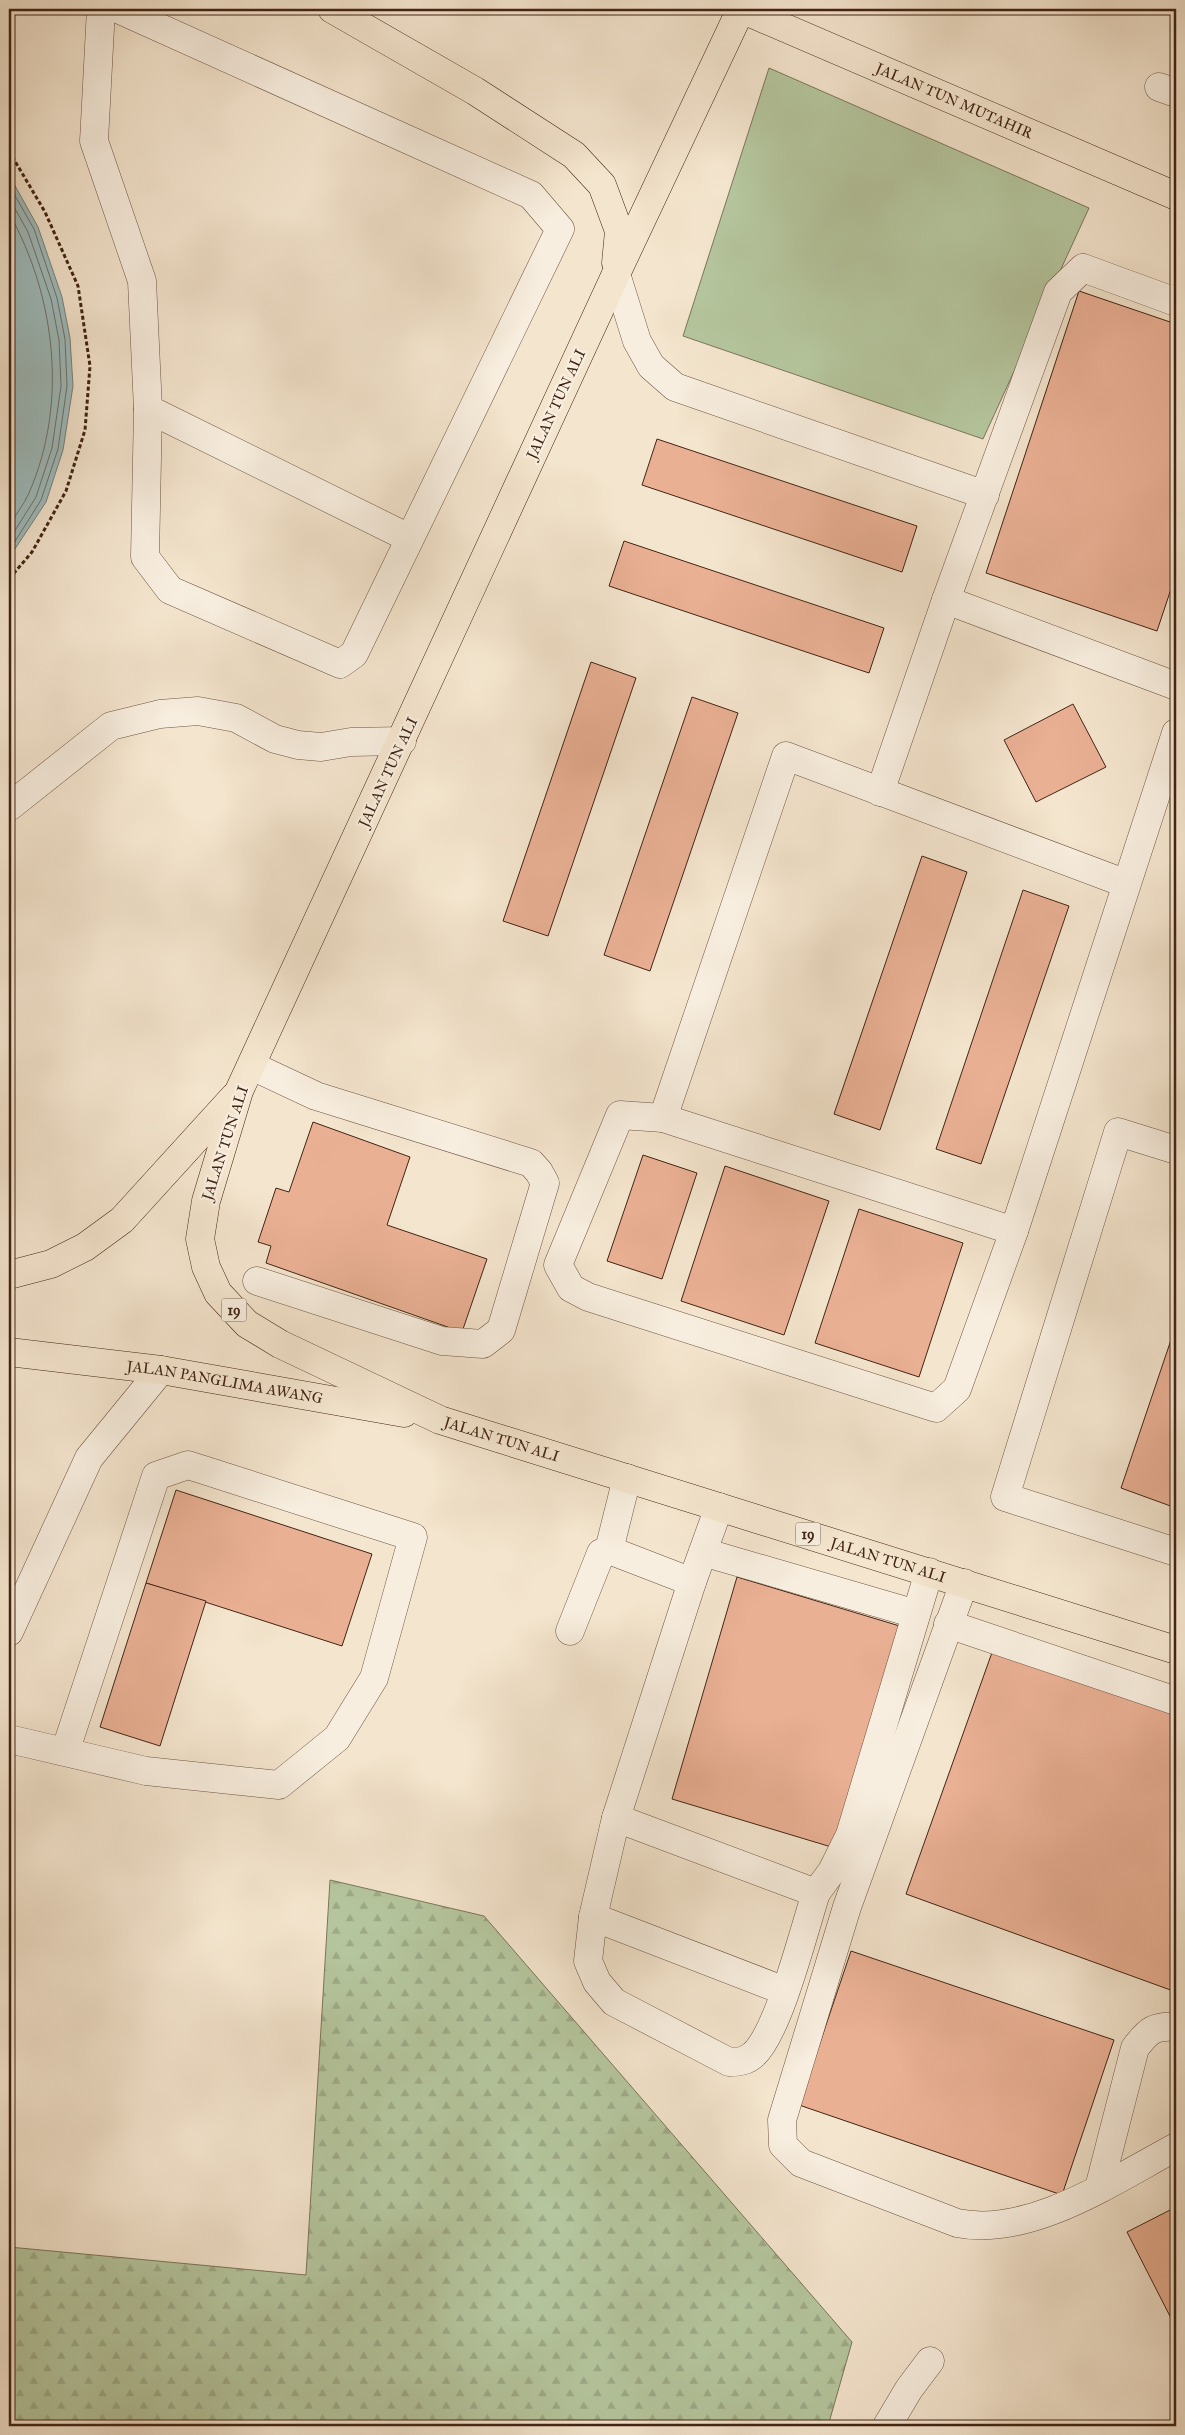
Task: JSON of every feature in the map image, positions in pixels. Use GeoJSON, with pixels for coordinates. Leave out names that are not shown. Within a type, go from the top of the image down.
{"type":"FeatureCollection","features":[{"type":"Feature","properties":{"kind":"main road"},"geometry":{"type":"LineString","coordinates":[[332,9],[475,90],[574,156],[602,185],[619,232],[616,274]]}},
{"type":"Feature","properties":{"kind":"main road","name":"JALAN TUN ALI"},"geometry":{"type":"LineString","coordinates":[[738,9],[240,1091],[206,1201],[200,1239],[206,1267],[218,1293],[248,1324],[280,1344],[440,1420],[1176,1650]]}},
{"type":"Feature","properties":{"kind":"main road","name":"JALAN TUN MUTAHIR"},"geometry":{"type":"LineString","coordinates":[[738,9],[1176,196]]}},
{"type":"Feature","properties":{"kind":"main road"},"geometry":{"type":"LineString","coordinates":[[9,1275],[51,1264],[85,1248],[122,1220],[240,1091]]}},
{"type":"Feature","properties":{"kind":"main road","name":"JALAN PANGLIMA AWANG"},"geometry":{"type":"LineString","coordinates":[[9,1352],[161,1370],[440,1420]]}},
{"type":"Feature","properties":{"kind":"street"},"geometry":{"type":"LineString","coordinates":[[101,9],[94,141],[142,281],[148,409],[145,557],[170,590],[340,664],[354,654],[560,229],[531,195],[118,9]]}},
{"type":"Feature","properties":{"kind":"street"},"geometry":{"type":"LineString","coordinates":[[880,792],[946,600],[1058,292],[1083,268],[1176,302]]}},
{"type":"Feature","properties":{"kind":"street"},"geometry":{"type":"LineString","coordinates":[[616,274],[637,341],[651,366],[675,387],[985,495]]}},
{"type":"Feature","properties":{"kind":"street"},"geometry":{"type":"LineString","coordinates":[[148,409],[409,538]]}},
{"type":"Feature","properties":{"kind":"street"},"geometry":{"type":"LineString","coordinates":[[946,600],[1176,686]]}},
{"type":"Feature","properties":{"kind":"street"},"geometry":{"type":"LineString","coordinates":[[9,807],[111,726],[160,714],[198,711],[236,718],[275,739],[298,745],[321,747],[351,742],[402,741]]}},
{"type":"Feature","properties":{"kind":"street"},"geometry":{"type":"LineString","coordinates":[[1014,1231],[663,1118],[620,1115],[558,1265],[571,1288],[588,1297],[936,1408],[957,1389],[1014,1231],[1176,733]]}},
{"type":"Feature","properties":{"kind":"street"},"geometry":{"type":"LineString","coordinates":[[663,1118],[786,756],[1127,884]]}},
{"type":"Feature","properties":{"kind":"street"},"geometry":{"type":"LineString","coordinates":[[252,1066],[316,1096],[531,1163],[540,1172],[545,1183],[501,1330],[483,1344],[442,1341],[257,1281]]}},
{"type":"Feature","properties":{"kind":"street"},"geometry":{"type":"LineString","coordinates":[[1176,1150],[1118,1132],[1005,1497],[1176,1552]]}},
{"type":"Feature","properties":{"kind":"street"},"geometry":{"type":"LineString","coordinates":[[9,1632],[89,1458],[161,1370]]}},
{"type":"Feature","properties":{"kind":"street"},"geometry":{"type":"LineString","coordinates":[[9,1739],[146,1771],[279,1785],[337,1738],[374,1678],[414,1537],[188,1465],[156,1476],[66,1752]]}},
{"type":"Feature","properties":{"kind":"street"},"geometry":{"type":"LineString","coordinates":[[609,1550],[627,1478]]}},
{"type":"Feature","properties":{"kind":"street"},"geometry":{"type":"LineString","coordinates":[[719,1507],[692,1582],[616,1818],[593,1917],[588,1961],[597,1982],[614,2002],[729,2062],[742,2062],[753,2056],[764,2043],[785,1991],[816,1894],[832,1871],[850,1835],[928,1572]]}},
{"type":"Feature","properties":{"kind":"street"},"geometry":{"type":"LineString","coordinates":[[570,1632],[601,1554],[609,1550],[692,1582]]}},
{"type":"Feature","properties":{"kind":"street"},"geometry":{"type":"LineString","coordinates":[[703,1552],[916,1614]]}},
{"type":"Feature","properties":{"kind":"street"},"geometry":{"type":"LineString","coordinates":[[964,1583],[848,1908],[782,2120],[783,2145],[801,2163],[957,2223],[976,2227],[995,2226],[1055,2209],[1176,2147]]}},
{"type":"Feature","properties":{"kind":"street"},"geometry":{"type":"LineString","coordinates":[[948,1624],[1176,1701]]}},
{"type":"Feature","properties":{"kind":"street"},"geometry":{"type":"LineString","coordinates":[[616,1818],[816,1894]]}},
{"type":"Feature","properties":{"kind":"street"},"geometry":{"type":"LineString","coordinates":[[593,1917],[785,1991]]}},
{"type":"Feature","properties":{"kind":"street"},"geometry":{"type":"LineString","coordinates":[[1099,2188],[1135,2048],[1146,2033],[1160,2026],[1176,2027]]}},
{"type":"Feature","properties":{"kind":"street"},"geometry":{"type":"LineString","coordinates":[[887,2426],[930,2360]]}},
{"type":"Feature","properties":{"kind":"path"},"geometry":{"type":"LineString","coordinates":[[9,150],[45,212],[78,286],[90,366],[85,430],[66,491],[32,552],[9,579]]}},
{"type":"Feature","properties":{"kind":"green space"},"geometry":{"type":"Polygon","coordinates":[[[769,68],[1089,208],[983,439],[683,336],[769,68]]]}},
{"type":"Feature","properties":{"kind":"green space"},"geometry":{"type":"Polygon","coordinates":[[[330,1880],[484,1916],[852,2342],[828,2426],[9,2426],[9,2247],[306,2275],[330,1880]]]}},
{"type":"Feature","properties":{"kind":"water"},"geometry":{"type":"Polygon","coordinates":[[[9,175],[38,227],[62,297],[70,338],[73,386],[63,450],[46,502],[9,558],[9,175]]]}},
{"type":"Feature","properties":{"kind":"building"},"geometry":{"type":"Polygon","coordinates":[[[1079,291],[1176,324],[1176,574],[1157,631],[986,573],[1079,291]]]}},
{"type":"Feature","properties":{"kind":"building"},"geometry":{"type":"Polygon","coordinates":[[[657,439],[917,526],[902,572],[642,485],[657,439]]]}},
{"type":"Feature","properties":{"kind":"building"},"geometry":{"type":"Polygon","coordinates":[[[624,541],[884,628],[869,673],[609,586],[624,541]]]}},
{"type":"Feature","properties":{"kind":"building"},"geometry":{"type":"Polygon","coordinates":[[[591,662],[636,678],[548,936],[503,921],[591,662]]]}},
{"type":"Feature","properties":{"kind":"building"},"geometry":{"type":"Polygon","coordinates":[[[692,697],[738,713],[650,971],[604,955],[692,697]]]}},
{"type":"Feature","properties":{"kind":"building"},"geometry":{"type":"Polygon","coordinates":[[[1073,704],[1106,767],[1036,802],[1004,740],[1073,704]]]}},
{"type":"Feature","properties":{"kind":"building"},"geometry":{"type":"Polygon","coordinates":[[[922,856],[967,872],[880,1130],[834,1114],[922,856]]]}},
{"type":"Feature","properties":{"kind":"building"},"geometry":{"type":"Polygon","coordinates":[[[1023,890],[1069,906],[981,1164],[936,1149],[1023,890]]]}},
{"type":"Feature","properties":{"kind":"building"},"geometry":{"type":"Polygon","coordinates":[[[313,1122],[410,1157],[387,1225],[487,1259],[462,1332],[266,1263],[271,1246],[258,1242],[276,1188],[289,1192],[313,1122]]]}},
{"type":"Feature","properties":{"kind":"building"},"geometry":{"type":"Polygon","coordinates":[[[643,1155],[697,1173],[662,1279],[607,1261],[643,1155]]]}},
{"type":"Feature","properties":{"kind":"building"},"geometry":{"type":"Polygon","coordinates":[[[725,1166],[829,1201],[784,1335],[681,1301],[725,1166]]]}},
{"type":"Feature","properties":{"kind":"building"},"geometry":{"type":"Polygon","coordinates":[[[859,1209],[963,1243],[919,1377],[815,1343],[859,1209]]]}},
{"type":"Feature","properties":{"kind":"building"},"geometry":{"type":"Polygon","coordinates":[[[1176,1325],[1176,1508],[1121,1488],[1176,1325]]]}},
{"type":"Feature","properties":{"kind":"building"},"geometry":{"type":"Polygon","coordinates":[[[176,1490],[372,1554],[342,1646],[146,1583],[176,1490]]]}},
{"type":"Feature","properties":{"kind":"building"},"geometry":{"type":"Polygon","coordinates":[[[737,1577],[903,1627],[838,1849],[672,1799],[737,1577]]]}},
{"type":"Feature","properties":{"kind":"building"},"geometry":{"type":"Polygon","coordinates":[[[146,1583],[206,1601],[160,1746],[100,1727],[146,1583]]]}},
{"type":"Feature","properties":{"kind":"building"},"geometry":{"type":"Polygon","coordinates":[[[995,1644],[1176,1710],[1176,1992],[906,1894],[995,1644]]]}},
{"type":"Feature","properties":{"kind":"building"},"geometry":{"type":"Polygon","coordinates":[[[851,1951],[1114,2040],[1062,2195],[799,2105],[851,1951]]]}},
{"type":"Feature","properties":{"kind":"building"},"geometry":{"type":"Polygon","coordinates":[[[1176,2207],[1176,2328],[1127,2232],[1176,2207]]]}}]}
